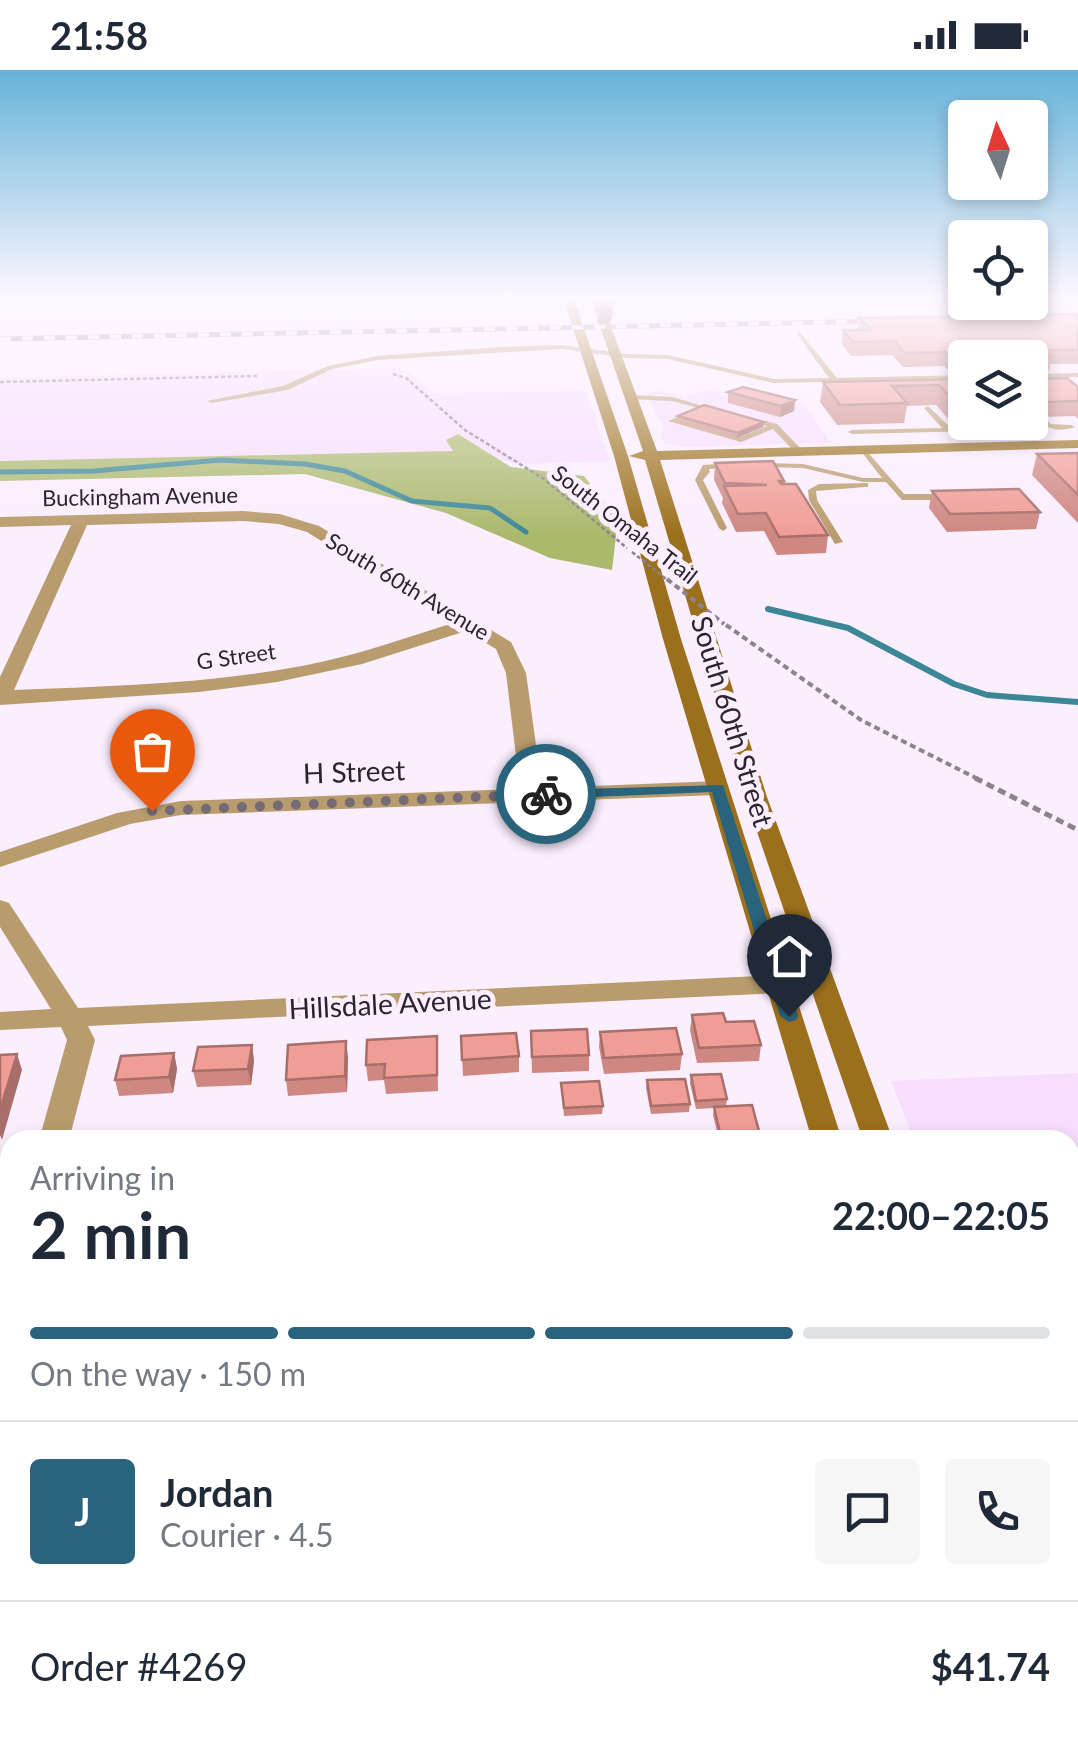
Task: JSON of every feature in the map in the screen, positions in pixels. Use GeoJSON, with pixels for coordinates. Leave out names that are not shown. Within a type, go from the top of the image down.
{"type":"FeatureCollection","features":[{"type":"Feature","properties":{"kind":"main road","name":"South 60th Street"},"geometry":{"type":"LineString","coordinates":[[595,378],[824,1130]]}},
{"type":"Feature","properties":{"kind":"main road","name":"South 60th Street"},"geometry":{"type":"LineString","coordinates":[[625,378],[756,797],[874,1130]]}},
{"type":"Feature","properties":{"kind":"main road"},"geometry":{"type":"LineString","coordinates":[[621,456],[1078,444]]}},
{"type":"Feature","properties":{"kind":"street","name":"Buckingham Avenue"},"geometry":{"type":"LineString","coordinates":[[0,522],[243,516],[280,519]]}},
{"type":"Feature","properties":{"kind":"street","name":"South 60th Avenue"},"geometry":{"type":"LineString","coordinates":[[280,519],[322,534],[494,637],[512,659],[532,795]]}},
{"type":"Feature","properties":{"kind":"street"},"geometry":{"type":"LineString","coordinates":[[1,697],[81,520]]}},
{"type":"Feature","properties":{"kind":"street","name":"G Street"},"geometry":{"type":"LineString","coordinates":[[1,697],[176,689],[260,679],[350,662],[470,622]]}},
{"type":"Feature","properties":{"kind":"street","name":"H Street"},"geometry":{"type":"LineString","coordinates":[[0,860],[152,811],[718,788]]}},
{"type":"Feature","properties":{"kind":"street"},"geometry":{"type":"LineString","coordinates":[[0,908],[82,1040],[57,1130]]}},
{"type":"Feature","properties":{"kind":"street","name":"Hillsdale Avenue"},"geometry":{"type":"LineString","coordinates":[[0,1021],[780,984]]}},
{"type":"Feature","properties":{"kind":"lane"},"geometry":{"type":"LineString","coordinates":[[211,401],[286,388],[306,378]]}},
{"type":"Feature","properties":{"kind":"lane"},"geometry":{"type":"LineString","coordinates":[[767,378],[904,378]]}},
{"type":"Feature","properties":{"kind":"lane"},"geometry":{"type":"LineString","coordinates":[[632,397],[672,398],[721,412],[716,414]]}},
{"type":"Feature","properties":{"kind":"lane"},"geometry":{"type":"LineString","coordinates":[[705,408],[672,421],[741,440],[774,426]]}},
{"type":"Feature","properties":{"kind":"lane"},"geometry":{"type":"LineString","coordinates":[[928,408],[948,430]]}},
{"type":"Feature","properties":{"kind":"lane"},"geometry":{"type":"LineString","coordinates":[[912,418],[943,448]]}},
{"type":"Feature","properties":{"kind":"lane"},"geometry":{"type":"LineString","coordinates":[[733,419],[774,426],[800,452]]}},
{"type":"Feature","properties":{"kind":"lane"},"geometry":{"type":"LineString","coordinates":[[1048,425],[1076,429]]}},
{"type":"Feature","properties":{"kind":"lane"},"geometry":{"type":"LineString","coordinates":[[852,432],[948,430]]}},
{"type":"Feature","properties":{"kind":"lane"},"geometry":{"type":"LineString","coordinates":[[864,450],[889,483],[908,498],[964,496]]}},
{"type":"Feature","properties":{"kind":"lane"},"geometry":{"type":"LineString","coordinates":[[723,528],[699,480],[707,472],[706,467],[803,466],[889,483]]}},
{"type":"Feature","properties":{"kind":"lane"},"geometry":{"type":"LineString","coordinates":[[757,467],[803,470],[869,486]]}},
{"type":"Feature","properties":{"kind":"lane"},"geometry":{"type":"LineString","coordinates":[[838,542],[813,500],[812,490],[889,483]]}},
{"type":"Feature","properties":{"kind":"path"},"geometry":{"type":"LineString","coordinates":[[0,382],[153,378]]}},
{"type":"Feature","properties":{"kind":"path","name":"South Omaha Trail"},"geometry":{"type":"LineString","coordinates":[[406,378],[465,430],[544,479],[566,501],[724,624],[861,720],[1078,830]]}},
{"type":"Feature","properties":{"kind":"shaded area"},"geometry":{"type":"Polygon","coordinates":[[[0,378],[416,378],[434,393],[587,391],[610,461],[522,464],[455,451],[0,461],[0,378]]]}},
{"type":"Feature","properties":{"kind":"shaded area"},"geometry":{"type":"Polygon","coordinates":[[[707,390],[804,403],[831,443],[682,447],[665,443],[660,434],[664,430],[646,393],[661,391],[685,396],[707,390]]]}},
{"type":"Feature","properties":{"kind":"shaded area"},"geometry":{"type":"Polygon","coordinates":[[[1078,1073],[1078,1130],[910,1130],[891,1081],[1078,1073]]]}},
{"type":"Feature","properties":{"kind":"green space"},"geometry":{"type":"Polygon","coordinates":[[[458,434],[511,467],[584,476],[618,519],[612,570],[550,558],[446,513],[305,474],[0,481],[0,461],[453,451],[446,440],[458,434]]]}},
{"type":"Feature","properties":{"kind":"building"},"geometry":{"type":"Polygon","coordinates":[[[1067,378],[1078,387],[1078,401],[1048,402],[1048,379],[1067,378]]]}},
{"type":"Feature","properties":{"kind":"building"},"geometry":{"type":"Polygon","coordinates":[[[948,379],[948,394],[939,385],[892,386],[907,403],[840,405],[823,382],[948,379]]]}},
{"type":"Feature","properties":{"kind":"building"},"geometry":{"type":"Polygon","coordinates":[[[743,387],[795,400],[781,406],[728,392],[743,387]]]}},
{"type":"Feature","properties":{"kind":"building"},"geometry":{"type":"Polygon","coordinates":[[[704,405],[764,422],[738,433],[678,416],[704,405]]]}},
{"type":"Feature","properties":{"kind":"building"},"geometry":{"type":"Polygon","coordinates":[[[1078,453],[1078,495],[1037,454],[1078,453]]]}},
{"type":"Feature","properties":{"kind":"building"},"geometry":{"type":"Polygon","coordinates":[[[773,461],[784,481],[779,481],[781,484],[796,484],[828,535],[779,537],[766,513],[738,514],[724,486],[767,485],[725,483],[715,463],[773,461]]]}},
{"type":"Feature","properties":{"kind":"building"},"geometry":{"type":"Polygon","coordinates":[[[1019,489],[1040,512],[950,514],[932,491],[1019,489]]]}},
{"type":"Feature","properties":{"kind":"building"},"geometry":{"type":"Polygon","coordinates":[[[723,1013],[726,1022],[754,1021],[761,1045],[699,1048],[692,1015],[723,1013]]]}},
{"type":"Feature","properties":{"kind":"building"},"geometry":{"type":"Polygon","coordinates":[[[676,1028],[682,1054],[604,1058],[600,1032],[676,1028]]]}},
{"type":"Feature","properties":{"kind":"building"},"geometry":{"type":"Polygon","coordinates":[[[587,1029],[589,1055],[532,1057],[531,1031],[587,1029]]]}},
{"type":"Feature","properties":{"kind":"building"},"geometry":{"type":"Polygon","coordinates":[[[516,1033],[519,1056],[462,1060],[461,1036],[516,1033]]]}},
{"type":"Feature","properties":{"kind":"building"},"geometry":{"type":"Polygon","coordinates":[[[437,1036],[437,1075],[384,1078],[385,1064],[366,1065],[367,1040],[437,1036]]]}},
{"type":"Feature","properties":{"kind":"building"},"geometry":{"type":"Polygon","coordinates":[[[346,1041],[345,1076],[286,1080],[288,1045],[346,1041]]]}},
{"type":"Feature","properties":{"kind":"building"},"geometry":{"type":"Polygon","coordinates":[[[252,1045],[248,1069],[193,1071],[198,1047],[252,1045]]]}},
{"type":"Feature","properties":{"kind":"building"},"geometry":{"type":"Polygon","coordinates":[[[174,1053],[169,1077],[115,1080],[121,1056],[174,1053]]]}},
{"type":"Feature","properties":{"kind":"building"},"geometry":{"type":"Polygon","coordinates":[[[17,1054],[0,1110],[0,1055],[17,1054]]]}},
{"type":"Feature","properties":{"kind":"building"},"geometry":{"type":"Polygon","coordinates":[[[721,1074],[727,1099],[696,1101],[691,1075],[721,1074]]]}},
{"type":"Feature","properties":{"kind":"building"},"geometry":{"type":"Polygon","coordinates":[[[685,1079],[690,1104],[651,1106],[647,1080],[685,1079]]]}},
{"type":"Feature","properties":{"kind":"building"},"geometry":{"type":"Polygon","coordinates":[[[599,1081],[603,1106],[564,1108],[561,1083],[599,1081]]]}},
{"type":"Feature","properties":{"kind":"building"},"geometry":{"type":"Polygon","coordinates":[[[752,1105],[759,1130],[719,1130],[714,1107],[752,1105]]]}},
{"type":"Feature","properties":{"kind":"waterway"},"geometry":{"type":"LineString","coordinates":[[0,472],[94,471],[220,460],[305,464],[345,471],[412,501],[490,508],[526,532]]}},
{"type":"Feature","properties":{"kind":"waterway"},"geometry":{"type":"LineString","coordinates":[[768,609],[848,628],[954,684],[987,695],[1078,702]]}},
{"type":"Feature","properties":{"kind":"way so far"},"geometry":{"type":"LineString","coordinates":[[152,811],[546,794]]}},
{"type":"Feature","properties":{"kind":"route"},"geometry":{"type":"LineString","coordinates":[[546,794],[718,788],[789,1016]]}}]}
